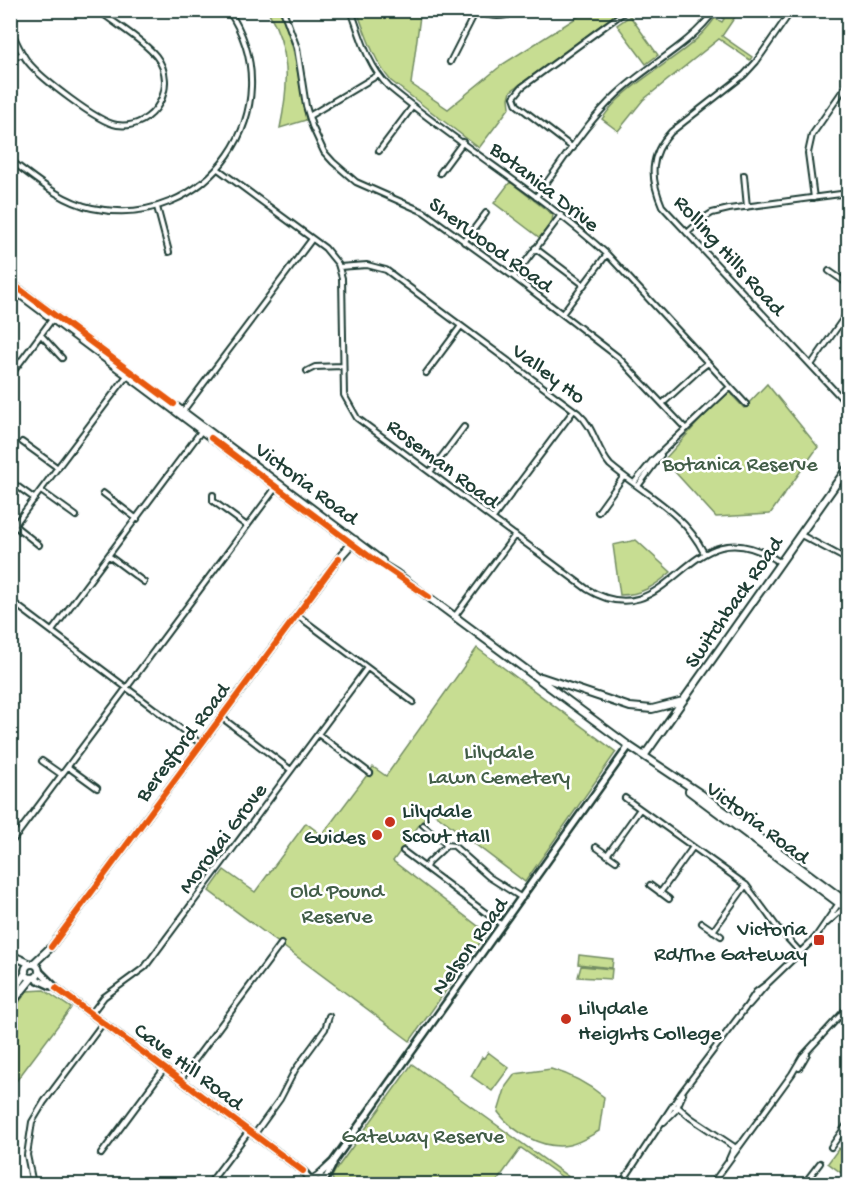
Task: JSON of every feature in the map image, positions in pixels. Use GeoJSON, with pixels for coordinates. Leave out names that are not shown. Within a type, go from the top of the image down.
{"type":"FeatureCollection","features":[{"type":"Feature","properties":{"kind":"main road","name":"Victoria Road"},"geometry":{"type":"LineString","coordinates":[[10,282],[396,573],[629,746],[701,794],[845,904]]}},
{"type":"Feature","properties":{"kind":"main road","name":"Victoria Road"},"geometry":{"type":"LineString","coordinates":[[10,287],[54,317]]}},
{"type":"Feature","properties":{"kind":"main road","name":"Switchback Road"},"geometry":{"type":"LineString","coordinates":[[644,756],[849,467]]}},
{"type":"Feature","properties":{"kind":"main road","name":"Beresford Road"},"geometry":{"type":"LineString","coordinates":[[35,967],[352,540]]}},
{"type":"Feature","properties":{"kind":"main road"},"geometry":{"type":"LineString","coordinates":[[535,675],[630,708],[652,709],[683,701]]}},
{"type":"Feature","properties":{"kind":"main road"},"geometry":{"type":"LineString","coordinates":[[33,978],[10,955],[35,967]]}},
{"type":"Feature","properties":{"kind":"main road"},"geometry":{"type":"LineString","coordinates":[[10,996],[25,972],[35,967]]}},
{"type":"Feature","properties":{"kind":"main road"},"geometry":{"type":"LineString","coordinates":[[10,1005],[33,978],[35,967]]}},
{"type":"Feature","properties":{"kind":"street"},"geometry":{"type":"LineString","coordinates":[[10,29],[22,54],[38,72],[101,120],[121,126],[143,120],[157,110],[163,99],[166,87],[165,74],[151,50],[98,10]]}},
{"type":"Feature","properties":{"kind":"street"},"geometry":{"type":"LineString","coordinates":[[10,160],[58,195],[91,208],[122,212],[157,207],[196,189],[218,169],[234,147],[249,107],[251,85],[247,51],[242,34],[228,10]]}},
{"type":"Feature","properties":{"kind":"street","name":"Sherwood Road"},"geometry":{"type":"LineString","coordinates":[[283,10],[297,48],[309,116],[315,136],[324,152],[344,173],[371,190],[420,209],[514,277],[618,357],[686,429]]}},
{"type":"Feature","properties":{"kind":"street","name":"Botanica Drive"},"geometry":{"type":"LineString","coordinates":[[351,10],[378,75],[413,106],[561,215],[607,254],[746,404]]}},
{"type":"Feature","properties":{"kind":"street"},"geometry":{"type":"LineString","coordinates":[[450,62],[476,11],[497,17],[514,14],[521,10]]}},
{"type":"Feature","properties":{"kind":"street"},"geometry":{"type":"LineString","coordinates":[[573,148],[517,105],[514,97],[522,87],[627,10]]}},
{"type":"Feature","properties":{"kind":"street"},"geometry":{"type":"LineString","coordinates":[[536,197],[603,108],[617,93],[693,37],[715,10]]}},
{"type":"Feature","properties":{"kind":"street","name":"Rolling Hills Road"},"geometry":{"type":"LineString","coordinates":[[792,10],[750,69],[671,132],[658,149],[652,171],[655,190],[662,206],[849,405]]}},
{"type":"Feature","properties":{"kind":"street"},"geometry":{"type":"LineString","coordinates":[[10,60],[22,54]]}},
{"type":"Feature","properties":{"kind":"street"},"geometry":{"type":"LineString","coordinates":[[309,116],[378,75]]}},
{"type":"Feature","properties":{"kind":"street"},"geometry":{"type":"LineString","coordinates":[[814,198],[808,153],[812,135],[849,83]]}},
{"type":"Feature","properties":{"kind":"street"},"geometry":{"type":"LineString","coordinates":[[843,91],[849,95]]}},
{"type":"Feature","properties":{"kind":"street"},"geometry":{"type":"LineString","coordinates":[[379,151],[413,106]]}},
{"type":"Feature","properties":{"kind":"street"},"geometry":{"type":"LineString","coordinates":[[440,173],[463,142]]}},
{"type":"Feature","properties":{"kind":"street"},"geometry":{"type":"LineString","coordinates":[[218,169],[312,239],[329,253],[339,267]]}},
{"type":"Feature","properties":{"kind":"street"},"geometry":{"type":"LineString","coordinates":[[744,175],[747,207]]}},
{"type":"Feature","properties":{"kind":"street"},"geometry":{"type":"LineString","coordinates":[[687,233],[712,213],[849,193]]}},
{"type":"Feature","properties":{"kind":"street"},"geometry":{"type":"LineString","coordinates":[[157,207],[169,252]]}},
{"type":"Feature","properties":{"kind":"street"},"geometry":{"type":"LineString","coordinates":[[464,242],[486,213]]}},
{"type":"Feature","properties":{"kind":"street"},"geometry":{"type":"LineString","coordinates":[[514,277],[561,215]]}},
{"type":"Feature","properties":{"kind":"street"},"geometry":{"type":"LineString","coordinates":[[182,413],[312,239]]}},
{"type":"Feature","properties":{"kind":"street"},"geometry":{"type":"LineString","coordinates":[[535,248],[584,285]]}},
{"type":"Feature","properties":{"kind":"street"},"geometry":{"type":"LineString","coordinates":[[562,314],[607,254]]}},
{"type":"Feature","properties":{"kind":"street","name":"Valley Ho"},"geometry":{"type":"LineString","coordinates":[[339,267],[367,265],[386,270],[574,410],[590,426],[606,460],[683,522],[704,553]]}},
{"type":"Feature","properties":{"kind":"street","name":"Roseman Road"},"geometry":{"type":"LineString","coordinates":[[339,267],[343,284],[344,395],[357,418],[586,589],[600,597],[613,600],[634,600],[655,592],[704,553],[718,548],[743,546],[765,553],[781,563]]}},
{"type":"Feature","properties":{"kind":"street"},"geometry":{"type":"LineString","coordinates":[[829,271],[849,284]]}},
{"type":"Feature","properties":{"kind":"street"},"geometry":{"type":"LineString","coordinates":[[811,365],[849,312]]}},
{"type":"Feature","properties":{"kind":"street"},"geometry":{"type":"LineString","coordinates":[[10,376],[54,317]]}},
{"type":"Feature","properties":{"kind":"street"},"geometry":{"type":"LineString","coordinates":[[426,373],[461,326]]}},
{"type":"Feature","properties":{"kind":"street"},"geometry":{"type":"LineString","coordinates":[[41,335],[62,358]]}},
{"type":"Feature","properties":{"kind":"street"},"geometry":{"type":"LineString","coordinates":[[663,403],[708,363]]}},
{"type":"Feature","properties":{"kind":"street"},"geometry":{"type":"LineString","coordinates":[[10,364],[16,368]]}},
{"type":"Feature","properties":{"kind":"street"},"geometry":{"type":"LineString","coordinates":[[307,371],[315,368],[342,366]]}},
{"type":"Feature","properties":{"kind":"street"},"geometry":{"type":"LineString","coordinates":[[10,531],[129,373]]}},
{"type":"Feature","properties":{"kind":"street"},"geometry":{"type":"LineString","coordinates":[[636,485],[663,452],[730,387]]}},
{"type":"Feature","properties":{"kind":"street"},"geometry":{"type":"LineString","coordinates":[[493,518],[574,410]]}},
{"type":"Feature","properties":{"kind":"street"},"geometry":{"type":"LineString","coordinates":[[430,472],[464,427]]}},
{"type":"Feature","properties":{"kind":"street"},"geometry":{"type":"LineString","coordinates":[[52,631],[203,429]]}},
{"type":"Feature","properties":{"kind":"street"},"geometry":{"type":"LineString","coordinates":[[22,442],[58,468]]}},
{"type":"Feature","properties":{"kind":"street"},"geometry":{"type":"LineString","coordinates":[[598,512],[624,476]]}},
{"type":"Feature","properties":{"kind":"street"},"geometry":{"type":"LineString","coordinates":[[10,481],[35,499]]}},
{"type":"Feature","properties":{"kind":"street"},"geometry":{"type":"LineString","coordinates":[[10,844],[278,485]]}},
{"type":"Feature","properties":{"kind":"street"},"geometry":{"type":"LineString","coordinates":[[41,490],[76,516]]}},
{"type":"Feature","properties":{"kind":"street"},"geometry":{"type":"LineString","coordinates":[[104,494],[137,519]]}},
{"type":"Feature","properties":{"kind":"street"},"geometry":{"type":"LineString","coordinates":[[213,495],[213,501],[247,526]]}},
{"type":"Feature","properties":{"kind":"street"},"geometry":{"type":"LineString","coordinates":[[15,526],[39,545]]}},
{"type":"Feature","properties":{"kind":"street"},"geometry":{"type":"LineString","coordinates":[[801,535],[849,560]]}},
{"type":"Feature","properties":{"kind":"street"},"geometry":{"type":"LineString","coordinates":[[455,616],[515,536]]}},
{"type":"Feature","properties":{"kind":"street"},"geometry":{"type":"LineString","coordinates":[[108,556],[144,582]]}},
{"type":"Feature","properties":{"kind":"street"},"geometry":{"type":"LineString","coordinates":[[10,600],[201,744]]}},
{"type":"Feature","properties":{"kind":"street"},"geometry":{"type":"LineString","coordinates":[[297,615],[412,702]]}},
{"type":"Feature","properties":{"kind":"street","name":"Morokai Grove"},"geometry":{"type":"LineString","coordinates":[[91,1014],[104,997],[145,967],[367,668]]}},
{"type":"Feature","properties":{"kind":"street"},"geometry":{"type":"LineString","coordinates":[[221,717],[291,770]]}},
{"type":"Feature","properties":{"kind":"street"},"geometry":{"type":"LineString","coordinates":[[318,734],[370,773]]}},
{"type":"Feature","properties":{"kind":"street","name":"Nelson Road"},"geometry":{"type":"LineString","coordinates":[[314,1180],[333,1162],[629,746]]}},
{"type":"Feature","properties":{"kind":"street"},"geometry":{"type":"LineString","coordinates":[[42,761],[62,775]]}},
{"type":"Feature","properties":{"kind":"street"},"geometry":{"type":"LineString","coordinates":[[68,767],[97,788]]}},
{"type":"Feature","properties":{"kind":"street"},"geometry":{"type":"LineString","coordinates":[[625,798],[746,885],[777,927],[800,952]]}},
{"type":"Feature","properties":{"kind":"street"},"geometry":{"type":"LineString","coordinates":[[607,855],[640,808]]}},
{"type":"Feature","properties":{"kind":"street"},"geometry":{"type":"LineString","coordinates":[[423,825],[447,845],[454,846],[489,877],[522,898]]}},
{"type":"Feature","properties":{"kind":"street"},"geometry":{"type":"LineString","coordinates":[[10,828],[18,834]]}},
{"type":"Feature","properties":{"kind":"street"},"geometry":{"type":"LineString","coordinates":[[426,867],[447,845]]}},
{"type":"Feature","properties":{"kind":"street"},"geometry":{"type":"LineString","coordinates":[[596,847],[616,861]]}},
{"type":"Feature","properties":{"kind":"street"},"geometry":{"type":"LineString","coordinates":[[660,893],[693,847]]}},
{"type":"Feature","properties":{"kind":"street"},"geometry":{"type":"LineString","coordinates":[[403,851],[503,926]]}},
{"type":"Feature","properties":{"kind":"street"},"geometry":{"type":"LineString","coordinates":[[650,885],[669,899]]}},
{"type":"Feature","properties":{"kind":"street"},"geometry":{"type":"LineString","coordinates":[[713,931],[746,885]]}},
{"type":"Feature","properties":{"kind":"street"},"geometry":{"type":"LineString","coordinates":[[621,1185],[662,1121],[676,1108],[686,1089],[746,1007],[845,904]]}},
{"type":"Feature","properties":{"kind":"street"},"geometry":{"type":"LineString","coordinates":[[702,923],[721,936]]}},
{"type":"Feature","properties":{"kind":"street"},"geometry":{"type":"LineString","coordinates":[[180,1080],[280,945]]}},
{"type":"Feature","properties":{"kind":"street","name":"Cave Hill Road"},"geometry":{"type":"LineString","coordinates":[[35,967],[56,988],[314,1180]]}},
{"type":"Feature","properties":{"kind":"street","name":"Cave Hill Road"},"geometry":{"type":"LineString","coordinates":[[33,978],[56,988]]}},
{"type":"Feature","properties":{"kind":"street"},"geometry":{"type":"LineString","coordinates":[[712,1185],[802,1057],[849,1007]]}},
{"type":"Feature","properties":{"kind":"street"},"geometry":{"type":"LineString","coordinates":[[209,1185],[280,1099],[295,1071],[325,1029],[329,1016]]}},
{"type":"Feature","properties":{"kind":"street"},"geometry":{"type":"LineString","coordinates":[[33,1185],[27,1155],[32,1122],[44,1102],[103,1023]]}},
{"type":"Feature","properties":{"kind":"street"},"geometry":{"type":"LineString","coordinates":[[101,1154],[164,1069]]}},
{"type":"Feature","properties":{"kind":"street"},"geometry":{"type":"LineString","coordinates":[[676,1108],[735,1150]]}},
{"type":"Feature","properties":{"kind":"street"},"geometry":{"type":"LineString","coordinates":[[831,1147],[841,1129],[849,1123]]}},
{"type":"Feature","properties":{"kind":"street","name":"Nelson Road"},"geometry":{"type":"LineString","coordinates":[[326,1183],[333,1162]]}},
{"type":"Feature","properties":{"kind":"street"},"geometry":{"type":"LineString","coordinates":[[804,1185],[806,1178],[820,1163]]}},
{"type":"Feature","properties":{"kind":"street"},"geometry":{"type":"LineString","coordinates":[[314,1180],[326,1183]]}},
{"type":"Feature","properties":{"kind":"green space"},"geometry":{"type":"Polygon","coordinates":[[[268,11],[280,11],[290,37],[306,120],[280,128],[285,97],[286,68],[281,40],[268,11]]]}},
{"type":"Feature","properties":{"kind":"green space"},"geometry":{"type":"Polygon","coordinates":[[[357,11],[415,11],[420,16],[411,84],[448,109],[503,64],[587,11],[620,11],[511,91],[510,107],[479,148],[391,81],[375,56],[357,11]]]}},
{"type":"Feature","properties":{"kind":"green space"},"geometry":{"type":"Polygon","coordinates":[[[720,11],[739,11],[722,36],[752,57],[750,60],[719,39],[643,100],[618,131],[602,119],[620,98],[694,41],[715,18],[722,22],[724,19],[717,15],[720,11]]]}},
{"type":"Feature","properties":{"kind":"green space"},"geometry":{"type":"Polygon","coordinates":[[[630,16],[658,55],[646,64],[617,25],[630,16]]]}},
{"type":"Feature","properties":{"kind":"green space"},"geometry":{"type":"Polygon","coordinates":[[[510,182],[553,215],[552,221],[540,238],[494,203],[510,182]]]}},
{"type":"Feature","properties":{"kind":"green space","name":"Botanica Reserve"},"geometry":{"type":"Polygon","coordinates":[[[767,384],[818,447],[770,514],[716,517],[664,460],[727,390],[744,408],[767,384]]]}},
{"type":"Feature","properties":{"kind":"green space"},"geometry":{"type":"Polygon","coordinates":[[[636,540],[671,572],[647,589],[620,595],[613,545],[636,540]]]}},
{"type":"Feature","properties":{"kind":"green space"},"geometry":{"type":"Polygon","coordinates":[[[477,648],[616,752],[525,882],[430,810],[393,861],[487,933],[410,1041],[209,891],[224,870],[255,892],[306,823],[322,835],[373,767],[386,776],[477,648]]]}},
{"type":"Feature","properties":{"kind":"green space"},"geometry":{"type":"Polygon","coordinates":[[[579,955],[613,959],[612,968],[578,964],[579,955]]]}},
{"type":"Feature","properties":{"kind":"green space"},"geometry":{"type":"Polygon","coordinates":[[[581,966],[612,969],[611,979],[578,977],[581,966]]]}},
{"type":"Feature","properties":{"kind":"green space"},"geometry":{"type":"Polygon","coordinates":[[[44,990],[71,1008],[11,1088],[11,1014],[27,991],[44,990]]]}},
{"type":"Feature","properties":{"kind":"green space"},"geometry":{"type":"Polygon","coordinates":[[[488,1052],[509,1068],[492,1091],[471,1076],[482,1057],[484,1058],[488,1052]]]}},
{"type":"Feature","properties":{"kind":"green space","name":"Gateway Reserve"},"geometry":{"type":"Polygon","coordinates":[[[412,1064],[580,1184],[572,1184],[521,1148],[495,1184],[334,1184],[332,1177],[335,1171],[412,1064]]]}},
{"type":"Feature","properties":{"kind":"green space"},"geometry":{"type":"Polygon","coordinates":[[[551,1069],[579,1080],[604,1097],[599,1131],[573,1144],[549,1145],[521,1133],[498,1112],[506,1086],[515,1074],[551,1069]]]}},
{"type":"Feature","properties":{"kind":"green space"},"geometry":{"type":"Polygon","coordinates":[[[839,1148],[848,1155],[848,1178],[828,1163],[839,1148]]]}},
{"type":"Feature","properties":{"kind":"cycle path"},"geometry":{"type":"LineString","coordinates":[[10,282],[174,404]]}},
{"type":"Feature","properties":{"kind":"cycle path"},"geometry":{"type":"LineString","coordinates":[[211,438],[370,557],[429,597]]}},
{"type":"Feature","properties":{"kind":"cycle path"},"geometry":{"type":"LineString","coordinates":[[51,947],[339,558]]}},
{"type":"Feature","properties":{"kind":"cycle path"},"geometry":{"type":"LineString","coordinates":[[56,988],[303,1171]]}},
{"type":"Feature","properties":{"kind":"place","name":"Lilydale Scout Hall"},"geometry":{"type":"Point","coordinates":[390,822]}},
{"type":"Feature","properties":{"kind":"place","name":"Guides"},"geometry":{"type":"Point","coordinates":[377,835]}},
{"type":"Feature","properties":{"kind":"place","name":"Victoria Rd/The Gateway"},"geometry":{"type":"Point","coordinates":[819,940]}},
{"type":"Feature","properties":{"kind":"place","name":"Lilydale Heights College"},"geometry":{"type":"Point","coordinates":[566,1019]}},
{"type":"Feature","properties":{"kind":"park label","name":"Lilydale Lawn Cemetery"},"geometry":{"type":"Point","coordinates":[499,762]}},
{"type":"Feature","properties":{"kind":"park label","name":"Old Pound Reserve"},"geometry":{"type":"Point","coordinates":[337,902]}}]}
